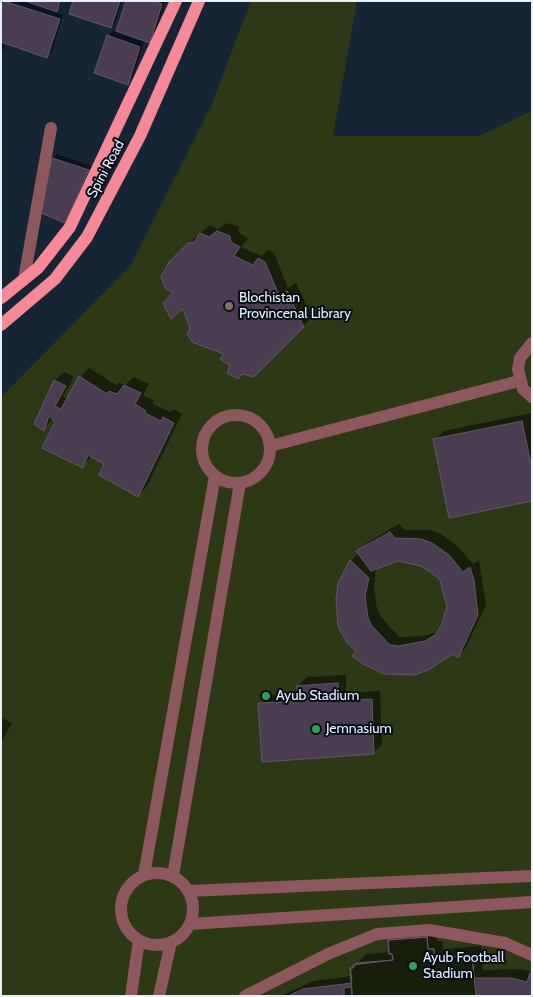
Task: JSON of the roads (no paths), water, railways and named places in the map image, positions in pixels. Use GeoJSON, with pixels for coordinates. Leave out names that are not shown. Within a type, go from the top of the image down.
{"type":"FeatureCollection","features":[{"type":"Feature","properties":{"kind":"main road","name":"Spini Road"},"geometry":{"type":"LineString","coordinates":[[1,298],[38,268],[70,227],[176,1]]}},
{"type":"Feature","properties":{"kind":"main road","name":"Spini Road"},"geometry":{"type":"LineString","coordinates":[[1,325],[55,279],[87,237],[140,136],[199,1]]}},
{"type":"Feature","properties":{"kind":"street"},"geometry":{"type":"LineString","coordinates":[[24,280],[51,128]]}},
{"type":"Feature","properties":{"kind":"street"},"geometry":{"type":"LineString","coordinates":[[532,343],[520,358],[519,381],[532,397]]}},
{"type":"Feature","properties":{"kind":"street"},"geometry":{"type":"LineString","coordinates":[[270,446],[519,381]]}},
{"type":"Feature","properties":{"kind":"street"},"geometry":{"type":"LineString","coordinates":[[230,416],[252,419],[261,425],[267,435],[270,446],[266,466],[255,478],[240,483],[222,481],[215,476],[207,468],[203,458],[202,447],[205,436],[211,426],[220,419],[230,416]]}},
{"type":"Feature","properties":{"kind":"street"},"geometry":{"type":"LineString","coordinates":[[144,875],[215,476]]}},
{"type":"Feature","properties":{"kind":"street"},"geometry":{"type":"LineString","coordinates":[[173,876],[240,483]]}},
{"type":"Feature","properties":{"kind":"street"},"geometry":{"type":"LineString","coordinates":[[164,873],[173,876],[188,891],[193,913],[190,924],[179,938],[171,942],[160,945],[139,940],[130,933],[124,923],[121,912],[121,900],[134,881],[144,875],[164,873]]}},
{"type":"Feature","properties":{"kind":"street"},"geometry":{"type":"LineString","coordinates":[[188,891],[532,876]]}},
{"type":"Feature","properties":{"kind":"street"},"geometry":{"type":"LineString","coordinates":[[190,924],[532,902]]}},
{"type":"Feature","properties":{"kind":"street"},"geometry":{"type":"LineString","coordinates":[[245,996],[330,953],[377,934],[429,930],[504,942],[532,955]]}},
{"type":"Feature","properties":{"kind":"street"},"geometry":{"type":"LineString","coordinates":[[131,996],[139,940]]}},
{"type":"Feature","properties":{"kind":"street"},"geometry":{"type":"LineString","coordinates":[[160,996],[171,942]]}},
{"type":"Feature","properties":{"kind":"place","name":"Blochistan Provincenal Library"},"geometry":{"type":"Point","coordinates":[229,306]}},
{"type":"Feature","properties":{"kind":"place","name":"Ayub Stadium"},"geometry":{"type":"Point","coordinates":[266,696]}},
{"type":"Feature","properties":{"kind":"place","name":"Jemnasium"},"geometry":{"type":"Point","coordinates":[316,729]}},
{"type":"Feature","properties":{"kind":"place","name":"Ayub Football Stadium"},"geometry":{"type":"Point","coordinates":[413,966]}}]}
